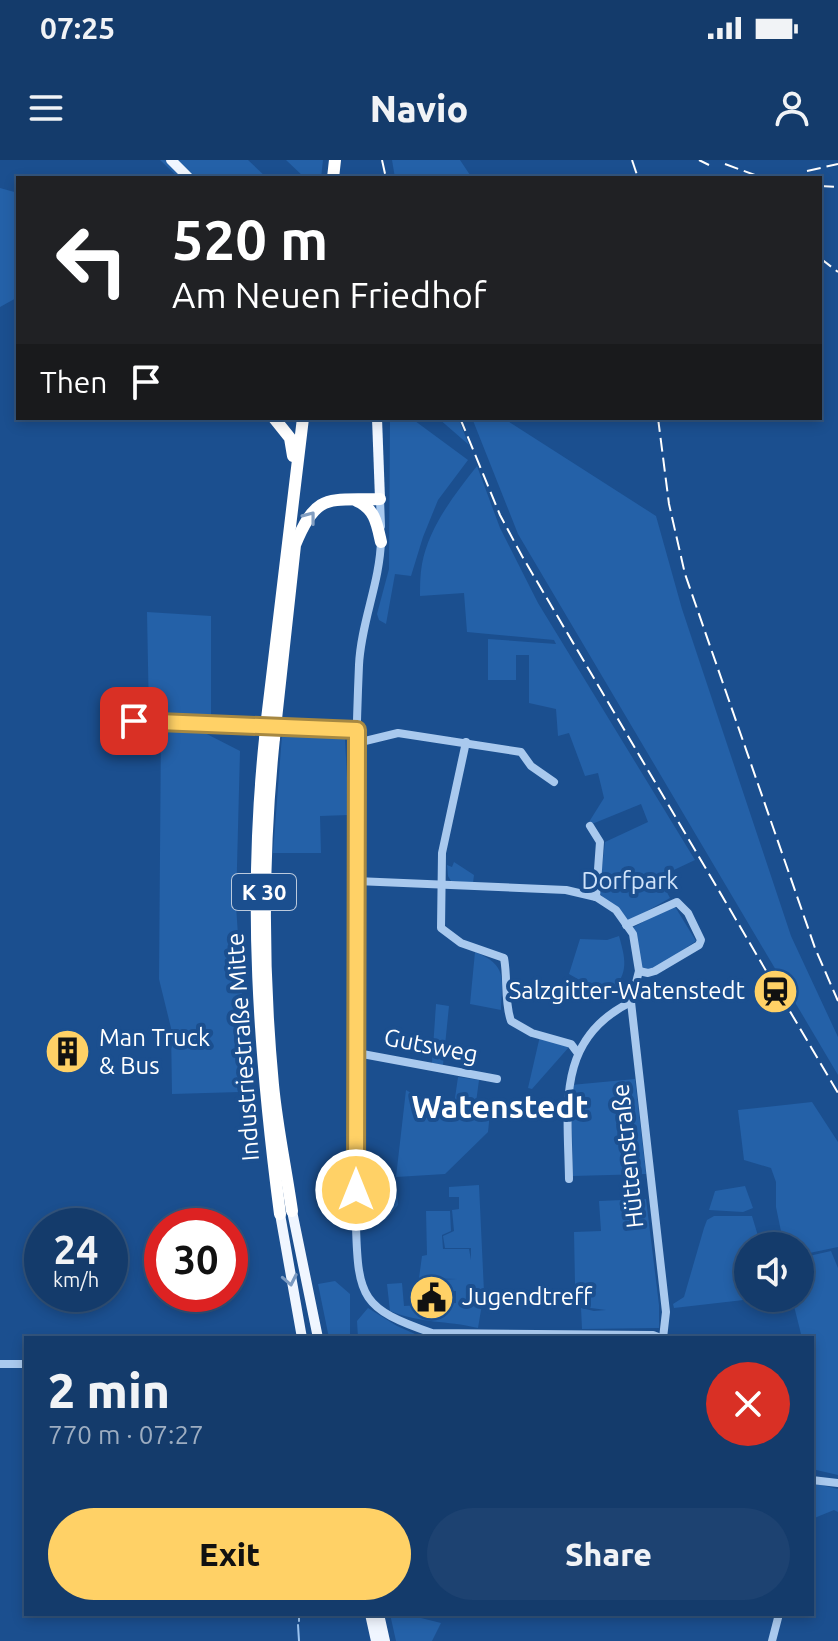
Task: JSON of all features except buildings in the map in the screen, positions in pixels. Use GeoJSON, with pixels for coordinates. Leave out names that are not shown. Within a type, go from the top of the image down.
{"type":"FeatureCollection","features":[{"type":"Feature","properties":{"kind":"highway"},"geometry":{"type":"LineString","coordinates":[[276,420],[288,434],[291,443],[292,499]]}},
{"type":"Feature","properties":{"kind":"highway","name":"Industriestraße Mitte"},"geometry":{"type":"LineString","coordinates":[[286,1213],[267,1113],[258,1003],[255,927],[257,812],[270,738],[292,499],[303,420]]}},
{"type":"Feature","properties":{"kind":"highway"},"geometry":{"type":"LineString","coordinates":[[354,500],[380,499]]}},
{"type":"Feature","properties":{"kind":"highway"},"geometry":{"type":"LineString","coordinates":[[354,500],[372,512],[381,542]]}},
{"type":"Feature","properties":{"kind":"highway","name":"Industriestraße Mitte"},"geometry":{"type":"LineString","coordinates":[[271,719],[295,545],[308,514],[325,503],[354,500]]}},
{"type":"Feature","properties":{"kind":"main road"},"geometry":{"type":"LineString","coordinates":[[171,160],[187,176]]}},
{"type":"Feature","properties":{"kind":"main road"},"geometry":{"type":"LineString","coordinates":[[377,420],[380,499]]}},
{"type":"Feature","properties":{"kind":"main road","name":"Industriestraße Mitte"},"geometry":{"type":"LineString","coordinates":[[286,1213],[302,1336]]}},
{"type":"Feature","properties":{"kind":"main road","name":"Industriestraße Mitte"},"geometry":{"type":"LineString","coordinates":[[286,1213],[317,1336]]}},
{"type":"Feature","properties":{"kind":"main road"},"geometry":{"type":"LineString","coordinates":[[370,1616],[376,1641]]}},
{"type":"Feature","properties":{"kind":"main road"},"geometry":{"type":"LineString","coordinates":[[379,1616],[385,1641]]}},
{"type":"Feature","properties":{"kind":"street"},"geometry":{"type":"LineString","coordinates":[[380,499],[379,573],[365,623],[359,661],[357,1268],[360,1284],[371,1303],[398,1322],[433,1336]]}},
{"type":"Feature","properties":{"kind":"street"},"geometry":{"type":"LineString","coordinates":[[111,720],[358,735],[365,741],[398,733],[466,742],[521,752],[531,766],[554,782]]}},
{"type":"Feature","properties":{"kind":"street"},"geometry":{"type":"LineString","coordinates":[[466,742],[442,853],[441,928],[461,943],[504,958],[507,1010],[511,1021],[532,1033],[571,1044],[577,1052]]}},
{"type":"Feature","properties":{"kind":"street"},"geometry":{"type":"LineString","coordinates":[[356,881],[566,890],[596,897],[600,842],[590,826]]}},
{"type":"Feature","properties":{"kind":"street","name":"Hüttenstraße"},"geometry":{"type":"LineString","coordinates":[[596,897],[616,910],[633,934],[639,971],[631,1002],[666,1312],[662,1336]]}},
{"type":"Feature","properties":{"kind":"street"},"geometry":{"type":"LineString","coordinates":[[626,925],[677,902],[688,913],[701,940],[699,945],[655,971],[639,971]]}},
{"type":"Feature","properties":{"kind":"street"},"geometry":{"type":"LineString","coordinates":[[569,1179],[568,1085],[577,1052],[604,1020],[631,1002]]}},
{"type":"Feature","properties":{"kind":"street","name":"Gutsweg"},"geometry":{"type":"LineString","coordinates":[[357,1053],[497,1079]]}},
{"type":"Feature","properties":{"kind":"street"},"geometry":{"type":"LineString","coordinates":[[612,1336],[653,1336]]}},
{"type":"Feature","properties":{"kind":"street"},"geometry":{"type":"LineString","coordinates":[[0,1364],[24,1364]]}},
{"type":"Feature","properties":{"kind":"street"},"geometry":{"type":"LineString","coordinates":[[814,1477],[837,1483]]}},
{"type":"Feature","properties":{"kind":"street"},"geometry":{"type":"LineString","coordinates":[[772,1641],[778,1616]]}},
{"type":"Feature","properties":{"kind":"green space"},"geometry":{"type":"Polygon","coordinates":[[[160,160],[248,160],[265,176],[177,176],[160,160]]]}},
{"type":"Feature","properties":{"kind":"green space"},"geometry":{"type":"Polygon","coordinates":[[[286,160],[323,160],[321,176],[303,176],[286,160]]]}},
{"type":"Feature","properties":{"kind":"green space"},"geometry":{"type":"Polygon","coordinates":[[[392,160],[460,160],[471,176],[395,176],[392,160]]]}},
{"type":"Feature","properties":{"kind":"green space"},"geometry":{"type":"Polygon","coordinates":[[[0,188],[16,192],[16,298],[0,307],[0,188]]]}},
{"type":"Feature","properties":{"kind":"green space"},"geometry":{"type":"Polygon","coordinates":[[[390,420],[414,420],[468,460],[438,500],[411,576],[395,574],[386,624],[379,620],[377,614],[389,569],[390,420]]]}},
{"type":"Feature","properties":{"kind":"green space"},"geometry":{"type":"Polygon","coordinates":[[[440,420],[459,420],[469,445],[440,420]]]}},
{"type":"Feature","properties":{"kind":"green space"},"geometry":{"type":"Polygon","coordinates":[[[473,420],[506,420],[656,516],[682,609],[791,936],[838,1037],[838,1075],[518,534],[473,420]]]}},
{"type":"Feature","properties":{"kind":"green space","name":"Dorfpark"},"geometry":{"type":"Polygon","coordinates":[[[477,466],[500,528],[538,603],[695,860],[659,877],[670,898],[628,922],[599,893],[605,842],[648,822],[641,804],[592,824],[589,822],[604,798],[598,773],[585,776],[569,733],[558,736],[556,709],[529,703],[529,655],[516,655],[516,680],[488,680],[488,639],[556,644],[554,640],[467,632],[464,593],[420,596],[422,564],[430,537],[451,500],[477,466]]]}},
{"type":"Feature","properties":{"kind":"green space"},"geometry":{"type":"Polygon","coordinates":[[[147,612],[211,616],[211,720],[149,717],[147,612]]]}},
{"type":"Feature","properties":{"kind":"green space"},"geometry":{"type":"Polygon","coordinates":[[[161,727],[199,730],[240,751],[236,905],[248,1087],[240,1092],[172,1094],[171,1028],[159,979],[161,727]]]}},
{"type":"Feature","properties":{"kind":"green space"},"geometry":{"type":"Polygon","coordinates":[[[282,735],[345,739],[349,815],[320,816],[321,853],[273,853],[282,735]]]}},
{"type":"Feature","properties":{"kind":"green space"},"geometry":{"type":"Polygon","coordinates":[[[454,862],[474,875],[473,883],[451,881],[447,865],[452,867],[454,862]]]}},
{"type":"Feature","properties":{"kind":"green space"},"geometry":{"type":"Polygon","coordinates":[[[674,905],[696,941],[655,969],[641,970],[632,928],[674,905]]]}},
{"type":"Feature","properties":{"kind":"green space"},"geometry":{"type":"Polygon","coordinates":[[[619,936],[624,968],[608,996],[569,974],[580,939],[607,940],[619,936]]]}},
{"type":"Feature","properties":{"kind":"green space"},"geometry":{"type":"Polygon","coordinates":[[[475,952],[493,962],[501,974],[501,1010],[470,1004],[475,952]]]}},
{"type":"Feature","properties":{"kind":"green space"},"geometry":{"type":"Polygon","coordinates":[[[436,1004],[449,1006],[443,1065],[432,1063],[436,1004]]]}},
{"type":"Feature","properties":{"kind":"green space"},"geometry":{"type":"Polygon","coordinates":[[[540,1036],[569,1047],[532,1089],[528,1088],[540,1036]]]}},
{"type":"Feature","properties":{"kind":"green space"},"geometry":{"type":"Polygon","coordinates":[[[458,1077],[479,1080],[475,1110],[490,1113],[488,1132],[445,1174],[396,1177],[406,1090],[421,1099],[454,1105],[458,1077]]]}},
{"type":"Feature","properties":{"kind":"green space"},"geometry":{"type":"Polygon","coordinates":[[[635,1079],[646,1174],[573,1176],[571,1085],[635,1079]]]}},
{"type":"Feature","properties":{"kind":"green space"},"geometry":{"type":"Polygon","coordinates":[[[812,1102],[838,1142],[838,1247],[814,1252],[814,1232],[781,1232],[776,1207],[776,1182],[771,1168],[744,1160],[738,1110],[812,1102]]]}},
{"type":"Feature","properties":{"kind":"green space"},"geometry":{"type":"Polygon","coordinates":[[[479,1185],[484,1292],[478,1328],[413,1318],[390,1311],[387,1284],[402,1283],[404,1306],[456,1303],[456,1291],[437,1291],[437,1280],[457,1279],[419,1278],[422,1256],[427,1255],[426,1211],[450,1211],[451,1231],[442,1235],[443,1249],[469,1249],[471,1260],[471,1248],[445,1248],[443,1236],[454,1231],[452,1210],[459,1209],[459,1197],[449,1197],[449,1187],[479,1185]]]}},
{"type":"Feature","properties":{"kind":"green space"},"geometry":{"type":"Polygon","coordinates":[[[745,1186],[753,1208],[743,1212],[709,1210],[715,1191],[745,1186]]]}},
{"type":"Feature","properties":{"kind":"green space"},"geometry":{"type":"Polygon","coordinates":[[[360,1191],[397,1191],[398,1205],[386,1219],[371,1226],[360,1217],[360,1191]]]}},
{"type":"Feature","properties":{"kind":"green space"},"geometry":{"type":"Polygon","coordinates":[[[646,1199],[659,1328],[582,1329],[581,1308],[606,1310],[572,1301],[575,1284],[574,1232],[601,1231],[599,1201],[646,1199]]]}},
{"type":"Feature","properties":{"kind":"green space"},"geometry":{"type":"Polygon","coordinates":[[[714,1216],[752,1216],[757,1232],[734,1232],[734,1301],[674,1308],[673,1304],[684,1297],[707,1220],[714,1216]]]}},
{"type":"Feature","properties":{"kind":"green space"},"geometry":{"type":"Polygon","coordinates":[[[831,1251],[838,1268],[838,1475],[814,1469],[814,1336],[802,1336],[796,1312],[814,1312],[814,1255],[831,1251]]]}},
{"type":"Feature","properties":{"kind":"green space"},"geometry":{"type":"Polygon","coordinates":[[[335,1281],[350,1294],[350,1336],[329,1336],[318,1284],[335,1281]]]}},
{"type":"Feature","properties":{"kind":"green space"},"geometry":{"type":"Polygon","coordinates":[[[368,1308],[420,1336],[358,1336],[357,1321],[368,1308]]]}},
{"type":"Feature","properties":{"kind":"green space"},"geometry":{"type":"Polygon","coordinates":[[[814,1483],[838,1489],[838,1512],[834,1510],[814,1518],[814,1483]]]}},
{"type":"Feature","properties":{"kind":"green space"},"geometry":{"type":"Polygon","coordinates":[[[390,1616],[417,1616],[441,1623],[432,1641],[396,1641],[390,1616]]]}},
{"type":"Feature","properties":{"kind":"waterway"},"geometry":{"type":"LineString","coordinates":[[299,1616],[299,1621]]}},
{"type":"Feature","properties":{"kind":"waterway"},"geometry":{"type":"LineString","coordinates":[[298,1625],[299,1641]]}},
{"type":"Feature","properties":{"kind":"railway"},"geometry":{"type":"LineString","coordinates":[[382,160],[386,176]]}},
{"type":"Feature","properties":{"kind":"railway"},"geometry":{"type":"LineString","coordinates":[[632,160],[637,176]]}},
{"type":"Feature","properties":{"kind":"railway"},"geometry":{"type":"LineString","coordinates":[[699,160],[709,165]]}},
{"type":"Feature","properties":{"kind":"railway"},"geometry":{"type":"LineString","coordinates":[[725,164],[758,176]]}},
{"type":"Feature","properties":{"kind":"railway"},"geometry":{"type":"LineString","coordinates":[[807,171],[838,164]]}},
{"type":"Feature","properties":{"kind":"railway"},"geometry":{"type":"LineString","coordinates":[[822,186],[838,187]]}},
{"type":"Feature","properties":{"kind":"railway"},"geometry":{"type":"LineString","coordinates":[[822,260],[838,272]]}},
{"type":"Feature","properties":{"kind":"railway"},"geometry":{"type":"LineString","coordinates":[[461,420],[500,515],[522,556],[838,1093]]}},
{"type":"Feature","properties":{"kind":"railway"},"geometry":{"type":"LineString","coordinates":[[658,420],[669,504],[685,574],[815,948],[838,1001]]}},
{"type":"Feature","properties":{"kind":"place","name":"Salzgitter-Watenstedt"},"geometry":{"type":"Point","coordinates":[776,991]}},
{"type":"Feature","properties":{"kind":"place","name":"Man Truck & Bus"},"geometry":{"type":"Point","coordinates":[68,1052]}},
{"type":"Feature","properties":{"kind":"place","name":"Jugendtreff"},"geometry":{"type":"Point","coordinates":[431,1297]}},
{"type":"Feature","properties":{"kind":"district","name":"Watenstedt"},"geometry":{"type":"Point","coordinates":[500,1107]}},
{"type":"Feature","properties":{"kind":"route"},"geometry":{"type":"LineString","coordinates":[[134,721],[357,730],[356,1190]]}}]}
